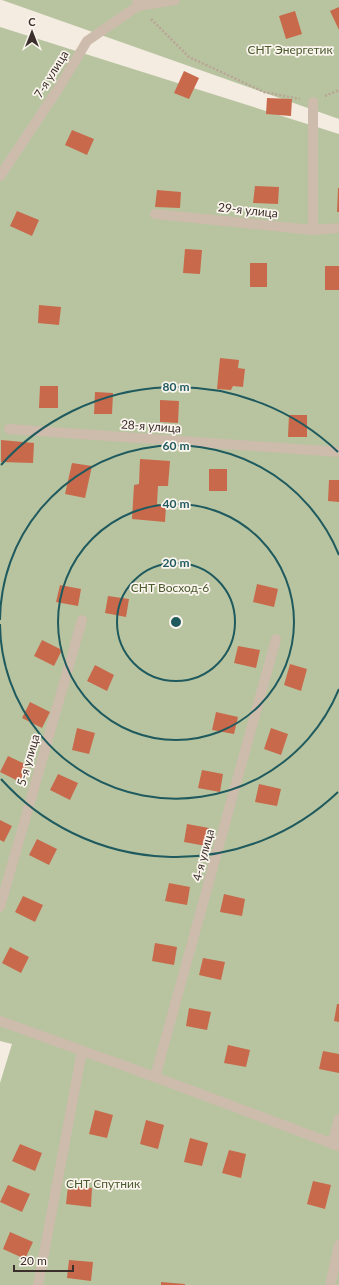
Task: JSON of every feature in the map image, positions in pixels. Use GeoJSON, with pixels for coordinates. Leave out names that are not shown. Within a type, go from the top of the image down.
{"type":"FeatureCollection","features":[{"type":"Feature","properties":{"kind":"street"},"geometry":{"type":"LineString","coordinates":[[138,3],[175,0]]}},
{"type":"Feature","properties":{"kind":"street","name":"7-я улица"},"geometry":{"type":"LineString","coordinates":[[0,176],[60,86],[87,41],[138,3]]}},
{"type":"Feature","properties":{"kind":"street"},"geometry":{"type":"LineString","coordinates":[[313,102],[313,230]]}},
{"type":"Feature","properties":{"kind":"street","name":"29-я улица"},"geometry":{"type":"LineString","coordinates":[[155,214],[313,230],[339,228]]}},
{"type":"Feature","properties":{"kind":"street","name":"28-я улица"},"geometry":{"type":"LineString","coordinates":[[9,429],[339,452]]}},
{"type":"Feature","properties":{"kind":"street","name":"5-я улица"},"geometry":{"type":"LineString","coordinates":[[0,907],[82,620]]}},
{"type":"Feature","properties":{"kind":"street","name":"4-я улица"},"geometry":{"type":"LineString","coordinates":[[155,1077],[276,639]]}},
{"type":"Feature","properties":{"kind":"street"},"geometry":{"type":"LineString","coordinates":[[0,1021],[336,1145],[339,1120]]}},
{"type":"Feature","properties":{"kind":"street"},"geometry":{"type":"LineString","coordinates":[[38,1285],[82,1051]]}},
{"type":"Feature","properties":{"kind":"street"},"geometry":{"type":"LineString","coordinates":[[330,1285],[339,1245]]}},
{"type":"Feature","properties":{"kind":"path"},"geometry":{"type":"LineString","coordinates":[[138,3],[189,57],[264,92],[313,102],[339,90]]}},
{"type":"Feature","properties":{"kind":"green space","name":"СНТ Энергетик"},"geometry":{"type":"Polygon","coordinates":[[[2,0],[339,0],[339,119],[2,0]]]}},
{"type":"Feature","properties":{"kind":"green space","name":"СНТ Восход-6"},"geometry":{"type":"Polygon","coordinates":[[[0,27],[339,134],[339,1285],[0,1285],[0,1083],[12,1044],[0,1041],[0,27]]]}},
{"type":"Feature","properties":{"kind":"building"},"geometry":{"type":"Polygon","coordinates":[[[339,7],[339,30],[330,11],[339,7]]]}},
{"type":"Feature","properties":{"kind":"building"},"geometry":{"type":"Polygon","coordinates":[[[295,11],[302,34],[286,39],[279,16],[295,11]]]}},
{"type":"Feature","properties":{"kind":"building"},"geometry":{"type":"Polygon","coordinates":[[[184,71],[199,78],[189,99],[174,93],[184,71]]]}},
{"type":"Feature","properties":{"kind":"building"},"geometry":{"type":"Polygon","coordinates":[[[267,98],[292,99],[291,116],[266,114],[267,98]]]}},
{"type":"Feature","properties":{"kind":"building"},"geometry":{"type":"Polygon","coordinates":[[[72,130],[94,139],[87,155],[65,145],[72,130]]]}},
{"type":"Feature","properties":{"kind":"building"},"geometry":{"type":"Polygon","coordinates":[[[255,186],[279,187],[278,204],[253,203],[255,186]]]}},
{"type":"Feature","properties":{"kind":"building"},"geometry":{"type":"Polygon","coordinates":[[[338,188],[339,212],[337,212],[338,188]]]}},
{"type":"Feature","properties":{"kind":"building"},"geometry":{"type":"Polygon","coordinates":[[[157,190],[181,192],[180,208],[155,207],[157,190]]]}},
{"type":"Feature","properties":{"kind":"building"},"geometry":{"type":"Polygon","coordinates":[[[17,211],[39,220],[32,236],[10,226],[17,211]]]}},
{"type":"Feature","properties":{"kind":"building"},"geometry":{"type":"Polygon","coordinates":[[[185,249],[202,250],[200,274],[183,273],[185,249]]]}},
{"type":"Feature","properties":{"kind":"building"},"geometry":{"type":"Polygon","coordinates":[[[250,263],[267,263],[267,287],[250,287],[250,263]]]}},
{"type":"Feature","properties":{"kind":"building"},"geometry":{"type":"Polygon","coordinates":[[[325,266],[339,266],[339,290],[325,290],[325,266]]]}},
{"type":"Feature","properties":{"kind":"building"},"geometry":{"type":"Polygon","coordinates":[[[39,305],[61,307],[59,325],[38,323],[39,305]]]}},
{"type":"Feature","properties":{"kind":"building"},"geometry":{"type":"Polygon","coordinates":[[[220,358],[239,360],[238,368],[245,369],[243,387],[233,386],[231,390],[217,389],[220,358]]]}},
{"type":"Feature","properties":{"kind":"building"},"geometry":{"type":"Polygon","coordinates":[[[40,386],[58,386],[58,408],[39,408],[40,386]]]}},
{"type":"Feature","properties":{"kind":"building"},"geometry":{"type":"Polygon","coordinates":[[[95,392],[113,393],[112,414],[94,414],[95,392]]]}},
{"type":"Feature","properties":{"kind":"building"},"geometry":{"type":"Polygon","coordinates":[[[160,400],[179,401],[178,423],[160,422],[160,400]]]}},
{"type":"Feature","properties":{"kind":"building"},"geometry":{"type":"Polygon","coordinates":[[[289,415],[307,415],[307,437],[288,437],[289,415]]]}},
{"type":"Feature","properties":{"kind":"building"},"geometry":{"type":"Polygon","coordinates":[[[1,440],[34,443],[33,463],[1,462],[1,440]]]}},
{"type":"Feature","properties":{"kind":"building"},"geometry":{"type":"Polygon","coordinates":[[[140,459],[170,461],[168,486],[158,486],[157,504],[166,506],[165,522],[132,519],[134,485],[139,484],[140,459]]]}},
{"type":"Feature","properties":{"kind":"building"},"geometry":{"type":"Polygon","coordinates":[[[72,463],[92,466],[85,498],[65,494],[72,463]]]}},
{"type":"Feature","properties":{"kind":"building"},"geometry":{"type":"Polygon","coordinates":[[[209,469],[227,469],[227,491],[209,491],[209,469]]]}},
{"type":"Feature","properties":{"kind":"building"},"geometry":{"type":"Polygon","coordinates":[[[329,480],[339,480],[339,502],[328,501],[329,480]]]}},
{"type":"Feature","properties":{"kind":"building"},"geometry":{"type":"Polygon","coordinates":[[[257,584],[278,589],[274,607],[253,602],[257,584]]]}},
{"type":"Feature","properties":{"kind":"building"},"geometry":{"type":"Polygon","coordinates":[[[60,585],[81,589],[78,606],[56,602],[60,585]]]}},
{"type":"Feature","properties":{"kind":"building"},"geometry":{"type":"Polygon","coordinates":[[[108,596],[129,599],[126,617],[105,613],[108,596]]]}},
{"type":"Feature","properties":{"kind":"building"},"geometry":{"type":"Polygon","coordinates":[[[42,640],[62,650],[54,666],[34,656],[42,640]]]}},
{"type":"Feature","properties":{"kind":"building"},"geometry":{"type":"Polygon","coordinates":[[[238,646],[260,650],[256,668],[234,663],[238,646]]]}},
{"type":"Feature","properties":{"kind":"building"},"geometry":{"type":"Polygon","coordinates":[[[290,664],[307,669],[301,691],[284,685],[290,664]]]}},
{"type":"Feature","properties":{"kind":"building"},"geometry":{"type":"Polygon","coordinates":[[[95,665],[114,675],[107,691],[87,681],[95,665]]]}},
{"type":"Feature","properties":{"kind":"building"},"geometry":{"type":"Polygon","coordinates":[[[30,702],[50,712],[42,728],[22,718],[30,702]]]}},
{"type":"Feature","properties":{"kind":"building"},"geometry":{"type":"Polygon","coordinates":[[[216,712],[238,717],[234,734],[212,730],[216,712]]]}},
{"type":"Feature","properties":{"kind":"building"},"geometry":{"type":"Polygon","coordinates":[[[77,728],[95,733],[89,754],[72,750],[77,728]]]}},
{"type":"Feature","properties":{"kind":"building"},"geometry":{"type":"Polygon","coordinates":[[[271,728],[288,734],[281,755],[264,749],[271,728]]]}},
{"type":"Feature","properties":{"kind":"building"},"geometry":{"type":"Polygon","coordinates":[[[8,756],[27,765],[20,782],[0,772],[8,756]]]}},
{"type":"Feature","properties":{"kind":"building"},"geometry":{"type":"Polygon","coordinates":[[[202,770],[223,774],[220,792],[198,788],[202,770]]]}},
{"type":"Feature","properties":{"kind":"building"},"geometry":{"type":"Polygon","coordinates":[[[58,774],[78,783],[70,800],[50,790],[58,774]]]}},
{"type":"Feature","properties":{"kind":"building"},"geometry":{"type":"Polygon","coordinates":[[[259,784],[281,789],[277,806],[255,802],[259,784]]]}},
{"type":"Feature","properties":{"kind":"building"},"geometry":{"type":"Polygon","coordinates":[[[0,820],[12,826],[4,842],[0,840],[0,820]]]}},
{"type":"Feature","properties":{"kind":"building"},"geometry":{"type":"Polygon","coordinates":[[[187,824],[209,828],[206,846],[184,842],[187,824]]]}},
{"type":"Feature","properties":{"kind":"building"},"geometry":{"type":"Polygon","coordinates":[[[37,839],[57,849],[49,865],[29,855],[37,839]]]}},
{"type":"Feature","properties":{"kind":"building"},"geometry":{"type":"Polygon","coordinates":[[[169,883],[190,887],[187,905],[165,901],[169,883]]]}},
{"type":"Feature","properties":{"kind":"building"},"geometry":{"type":"Polygon","coordinates":[[[224,894],[245,899],[242,916],[220,912],[224,894]]]}},
{"type":"Feature","properties":{"kind":"building"},"geometry":{"type":"Polygon","coordinates":[[[23,896],[43,905],[35,922],[15,912],[23,896]]]}},
{"type":"Feature","properties":{"kind":"building"},"geometry":{"type":"Polygon","coordinates":[[[155,943],[177,947],[174,965],[152,961],[155,943]]]}},
{"type":"Feature","properties":{"kind":"building"},"geometry":{"type":"Polygon","coordinates":[[[10,947],[29,957],[21,973],[2,963],[10,947]]]}},
{"type":"Feature","properties":{"kind":"building"},"geometry":{"type":"Polygon","coordinates":[[[203,958],[225,962],[221,980],[199,975],[203,958]]]}},
{"type":"Feature","properties":{"kind":"building"},"geometry":{"type":"Polygon","coordinates":[[[337,1004],[339,1004],[339,1022],[334,1021],[337,1004]]]}},
{"type":"Feature","properties":{"kind":"building"},"geometry":{"type":"Polygon","coordinates":[[[189,1008],[211,1012],[207,1030],[186,1026],[189,1008]]]}},
{"type":"Feature","properties":{"kind":"building"},"geometry":{"type":"Polygon","coordinates":[[[228,1045],[250,1050],[246,1067],[224,1063],[228,1045]]]}},
{"type":"Feature","properties":{"kind":"building"},"geometry":{"type":"Polygon","coordinates":[[[323,1051],[339,1054],[339,1073],[319,1069],[323,1051]]]}},
{"type":"Feature","properties":{"kind":"building"},"geometry":{"type":"Polygon","coordinates":[[[95,1110],[113,1115],[107,1138],[89,1134],[95,1110]]]}},
{"type":"Feature","properties":{"kind":"building"},"geometry":{"type":"Polygon","coordinates":[[[146,1120],[164,1125],[158,1149],[140,1144],[146,1120]]]}},
{"type":"Feature","properties":{"kind":"building"},"geometry":{"type":"Polygon","coordinates":[[[190,1138],[208,1143],[202,1166],[184,1162],[190,1138]]]}},
{"type":"Feature","properties":{"kind":"building"},"geometry":{"type":"Polygon","coordinates":[[[20,1144],[42,1153],[35,1171],[12,1161],[20,1144]]]}},
{"type":"Feature","properties":{"kind":"building"},"geometry":{"type":"Polygon","coordinates":[[[229,1150],[246,1154],[241,1178],[222,1173],[229,1150]]]}},
{"type":"Feature","properties":{"kind":"building"},"geometry":{"type":"Polygon","coordinates":[[[313,1181],[331,1185],[325,1209],[307,1204],[313,1181]]]}},
{"type":"Feature","properties":{"kind":"building"},"geometry":{"type":"Polygon","coordinates":[[[8,1185],[30,1194],[22,1212],[0,1202],[8,1185]]]}},
{"type":"Feature","properties":{"kind":"building"},"geometry":{"type":"Polygon","coordinates":[[[68,1186],[92,1188],[91,1207],[66,1204],[68,1186]]]}},
{"type":"Feature","properties":{"kind":"building"},"geometry":{"type":"Polygon","coordinates":[[[10,1232],[33,1242],[25,1259],[3,1249],[10,1232]]]}},
{"type":"Feature","properties":{"kind":"building"},"geometry":{"type":"Polygon","coordinates":[[[69,1260],[93,1262],[91,1281],[67,1278],[69,1260]]]}},
{"type":"Feature","properties":{"kind":"building"},"geometry":{"type":"Polygon","coordinates":[[[161,1282],[185,1284],[185,1285],[161,1285],[161,1282]]]}},
{"type":"Feature","properties":{"kind":"park label","name":"СНТ Спутник"},"geometry":{"type":"Point","coordinates":[103,1183]}}]}
